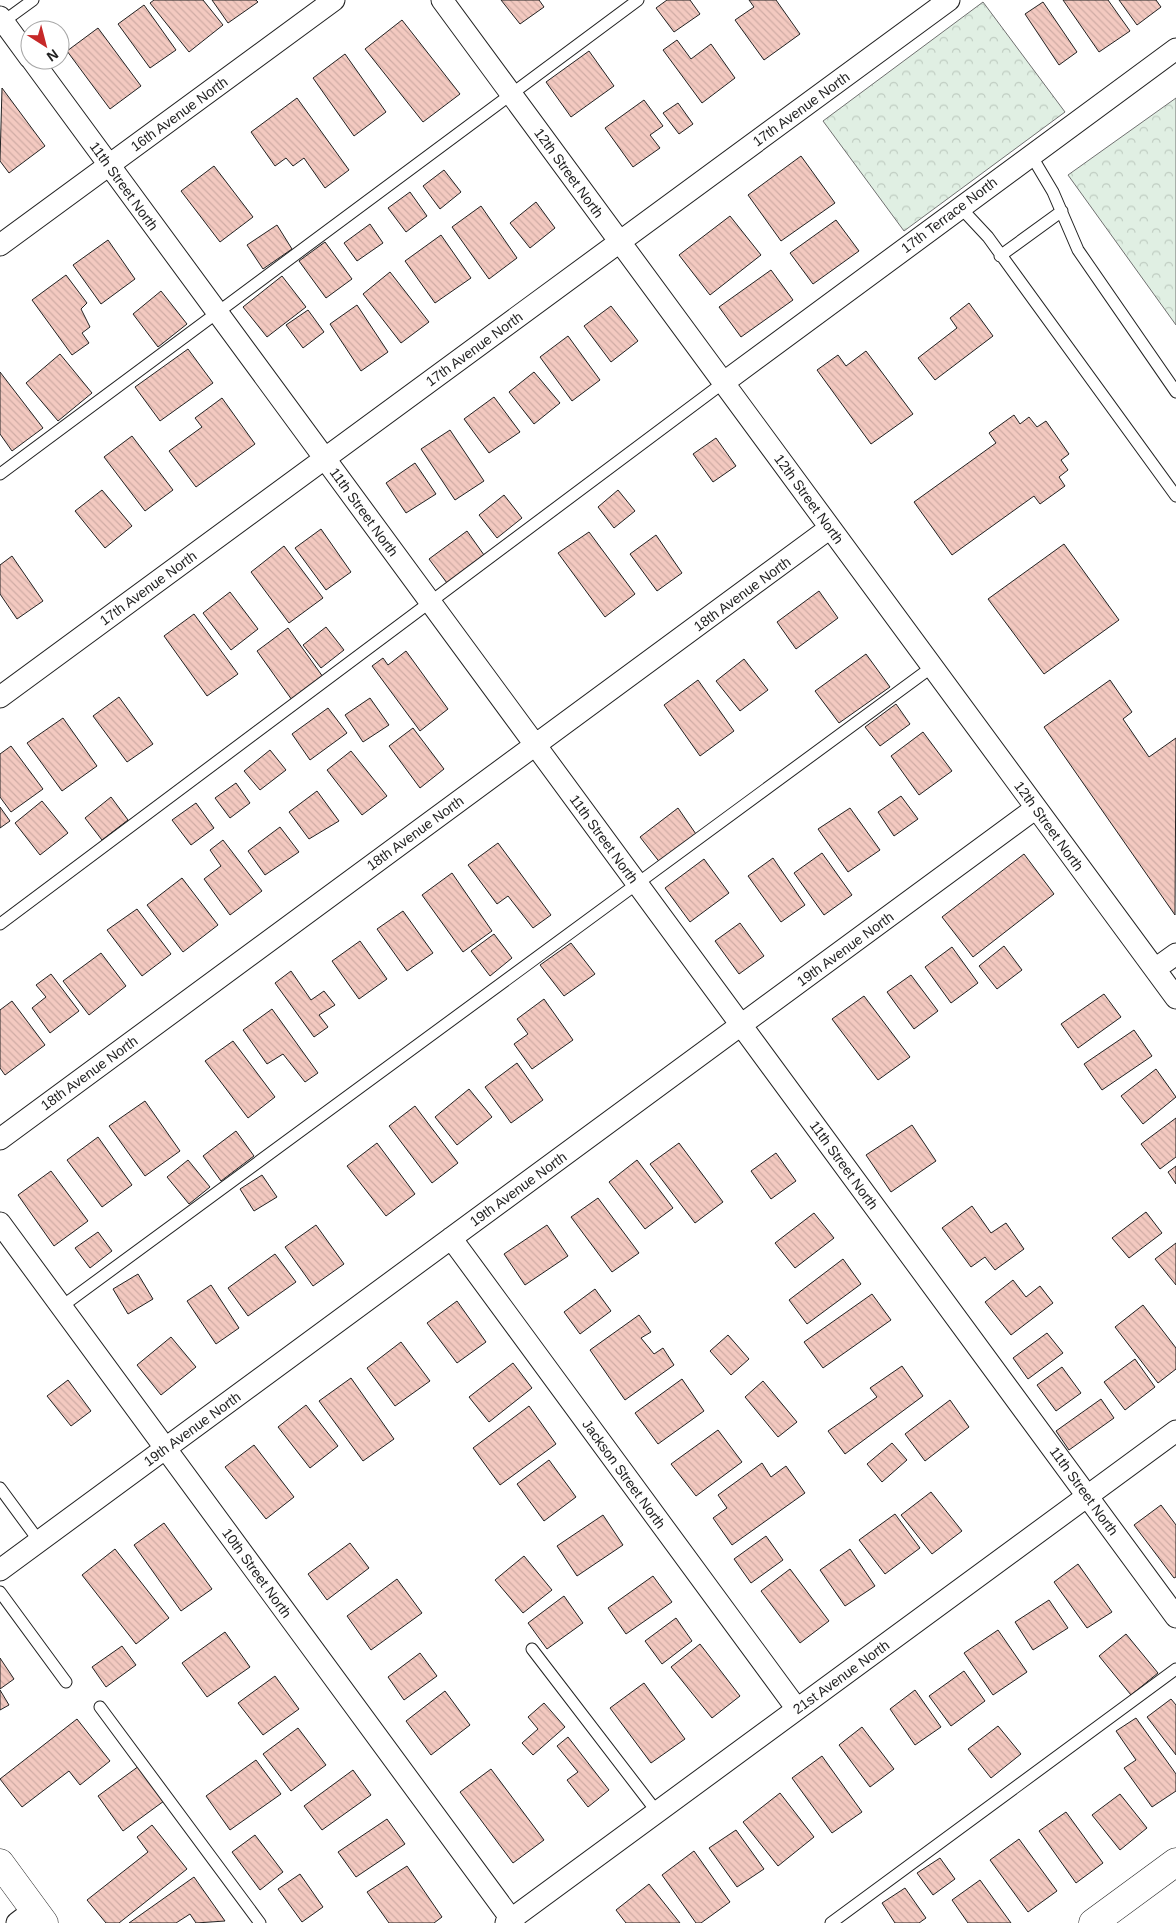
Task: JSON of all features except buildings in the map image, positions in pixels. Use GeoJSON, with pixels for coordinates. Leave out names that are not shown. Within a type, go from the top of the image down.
{"type":"FeatureCollection","features":[{"type":"Feature","properties":{"kind":"main road"},"geometry":{"type":"LineString","coordinates":[[1093,1923],[1176,1862]]}},
{"type":"Feature","properties":{"kind":"main road"},"geometry":{"type":"LineString","coordinates":[[0,1863],[32,1919]]}},
{"type":"Feature","properties":{"kind":"street","name":"16th Avenue North"},"geometry":{"type":"LineString","coordinates":[[0,246],[334,0]]}},
{"type":"Feature","properties":{"kind":"street","name":"12th Street North"},"geometry":{"type":"LineString","coordinates":[[442,0],[1176,998]]}},
{"type":"Feature","properties":{"kind":"street","name":"17th Avenue North"},"geometry":{"type":"LineString","coordinates":[[0,697],[949,0]]}},
{"type":"Feature","properties":{"kind":"street","name":"11th Street North"},"geometry":{"type":"LineString","coordinates":[[1,21],[20,45]]}},
{"type":"Feature","properties":{"kind":"street","name":"17th Terrace North"},"geometry":{"type":"LineString","coordinates":[[723,383],[1176,49]]}},
{"type":"Feature","properties":{"kind":"street","name":"11th Street North"},"geometry":{"type":"LineString","coordinates":[[39,70],[1176,1617]]}},
{"type":"Feature","properties":{"kind":"street","name":"18th Avenue North"},"geometry":{"type":"LineString","coordinates":[[0,1139],[830,528]]}},
{"type":"Feature","properties":{"kind":"street","name":"19th Avenue North"},"geometry":{"type":"LineString","coordinates":[[0,1570],[1036,808]]}},
{"type":"Feature","properties":{"kind":"street"},"geometry":{"type":"LineString","coordinates":[[1155,969],[1176,954]]}},
{"type":"Feature","properties":{"kind":"street","name":"10th Street North"},"geometry":{"type":"LineString","coordinates":[[0,1223],[511,1922]]}},
{"type":"Feature","properties":{"kind":"street","name":"Jackson Street North"},"geometry":{"type":"LineString","coordinates":[[451,1238],[797,1709]]}},
{"type":"Feature","properties":{"kind":"street","name":"21st Avenue North"},"geometry":{"type":"LineString","coordinates":[[511,1922],[1176,1431]]}},
{"type":"Feature","properties":{"kind":"lane"},"geometry":{"type":"LineString","coordinates":[[1,21],[33,0]]}},
{"type":"Feature","properties":{"kind":"lane"},"geometry":{"type":"LineString","coordinates":[[0,474],[510,93],[638,0]]}},
{"type":"Feature","properties":{"kind":"lane"},"geometry":{"type":"LineString","coordinates":[[1031,155],[1062,212],[1078,250],[1176,392]]}},
{"type":"Feature","properties":{"kind":"lane"},"geometry":{"type":"LineString","coordinates":[[960,207],[988,237],[1176,496]]}},
{"type":"Feature","properties":{"kind":"lane"},"geometry":{"type":"LineString","coordinates":[[1000,256],[1062,212]]}},
{"type":"Feature","properties":{"kind":"lane"},"geometry":{"type":"LineString","coordinates":[[0,924],[723,383]]}},
{"type":"Feature","properties":{"kind":"lane"},"geometry":{"type":"LineString","coordinates":[[61,1307],[932,667]]}},
{"type":"Feature","properties":{"kind":"lane"},"geometry":{"type":"LineString","coordinates":[[0,1488],[39,1541]]}},
{"type":"Feature","properties":{"kind":"lane"},"geometry":{"type":"LineString","coordinates":[[0,1592],[66,1682]]}},
{"type":"Feature","properties":{"kind":"lane"},"geometry":{"type":"LineString","coordinates":[[532,1649],[658,1812]]}},
{"type":"Feature","properties":{"kind":"lane"},"geometry":{"type":"LineString","coordinates":[[831,1923],[1176,1669]]}},
{"type":"Feature","properties":{"kind":"lane"},"geometry":{"type":"LineString","coordinates":[[100,1707],[260,1923]]}},
{"type":"Feature","properties":{"kind":"green space"},"geometry":{"type":"Polygon","coordinates":[[[983,2],[1065,112],[904,231],[823,121],[983,2]]]}},
{"type":"Feature","properties":{"kind":"green space"},"geometry":{"type":"Polygon","coordinates":[[[1176,98],[1176,325],[1068,175],[1176,98]]]}}]}
